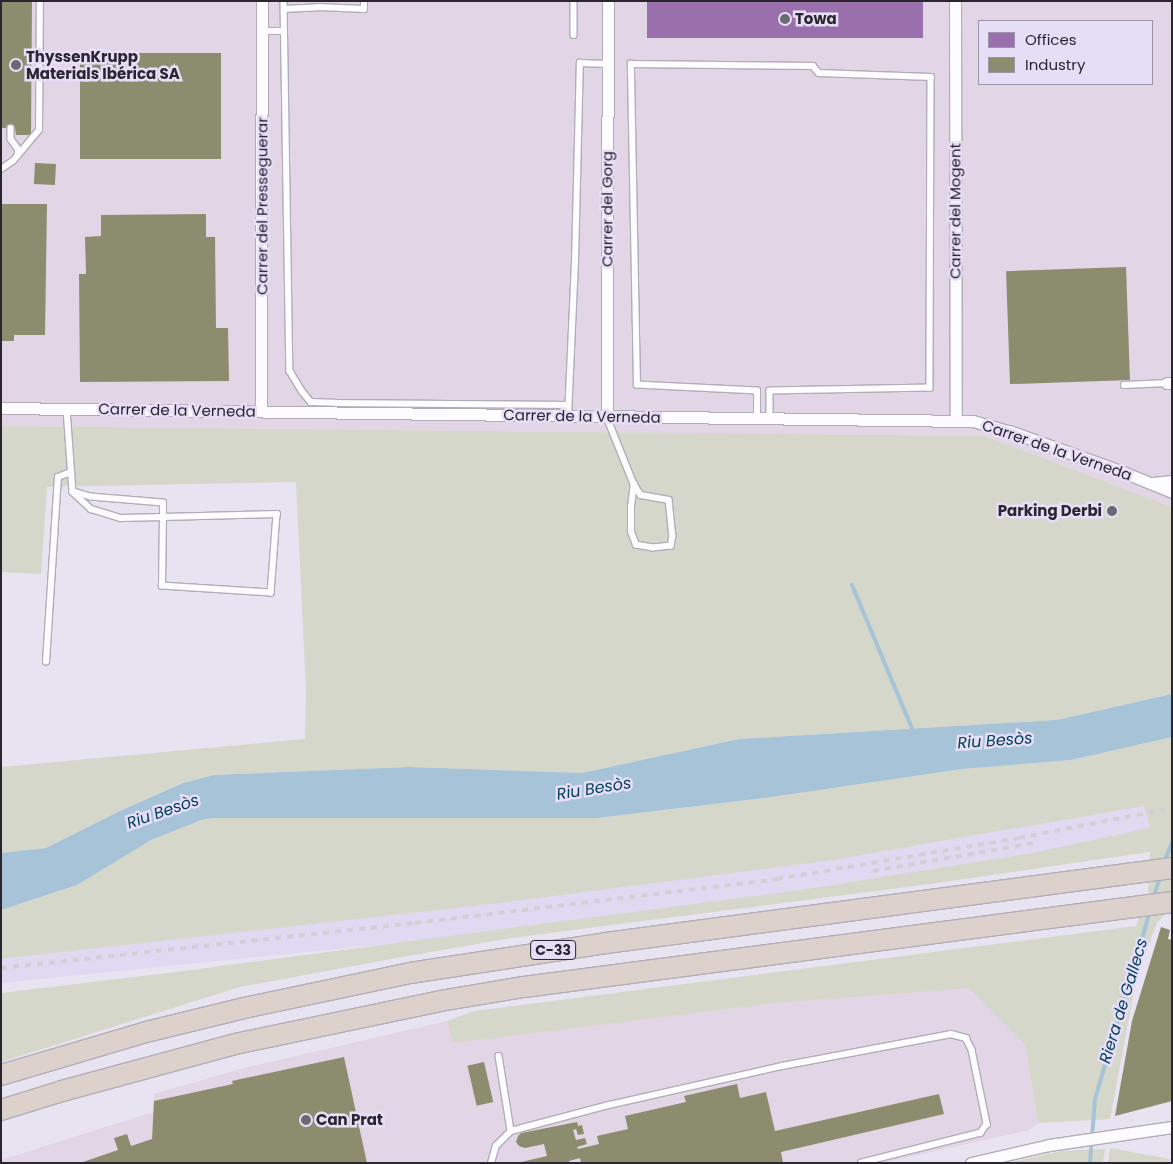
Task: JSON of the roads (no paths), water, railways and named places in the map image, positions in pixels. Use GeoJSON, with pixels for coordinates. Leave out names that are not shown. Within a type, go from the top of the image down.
{"type":"FeatureCollection","features":[{"type":"Feature","properties":{"kind":"highway","name":"C-33"},"geometry":{"type":"LineString","coordinates":[[1,1075],[150,1032],[244,1008],[410,973],[577,947],[1172,868]]}},
{"type":"Feature","properties":{"kind":"highway","name":"C-33"},"geometry":{"type":"LineString","coordinates":[[1,1110],[235,1044],[440,1001],[524,987],[1172,902]]}},
{"type":"Feature","properties":{"kind":"street","name":"Carrer del Presseguerar"},"geometry":{"type":"LineString","coordinates":[[261,411],[262,1]]}},
{"type":"Feature","properties":{"kind":"street","name":"Carrer del Gorg"},"geometry":{"type":"LineString","coordinates":[[607,417],[608,1]]}},
{"type":"Feature","properties":{"kind":"street","name":"Carrer del Mogent"},"geometry":{"type":"LineString","coordinates":[[955,1],[956,421]]}},
{"type":"Feature","properties":{"kind":"street","name":"Carrer de la Verneda"},"geometry":{"type":"LineString","coordinates":[[1,408],[261,411],[568,411],[607,417],[956,421],[990,424],[1172,492]]}},
{"type":"Feature","properties":{"kind":"street","name":"Carrer de la Verneda"},"geometry":{"type":"LineString","coordinates":[[1151,483],[1172,481]]}},
{"type":"Feature","properties":{"kind":"street"},"geometry":{"type":"LineString","coordinates":[[971,1163],[1049,1145],[1172,1127]]}},
{"type":"Feature","properties":{"kind":"lane"},"geometry":{"type":"LineString","coordinates":[[1,169],[18,155],[39,130],[40,1]]}},
{"type":"Feature","properties":{"kind":"lane"},"geometry":{"type":"LineString","coordinates":[[284,1],[290,371],[311,402],[568,411],[580,63],[608,64]]}},
{"type":"Feature","properties":{"kind":"lane"},"geometry":{"type":"LineString","coordinates":[[284,9],[318,4],[364,9],[364,1]]}},
{"type":"Feature","properties":{"kind":"lane"},"geometry":{"type":"LineString","coordinates":[[574,1],[574,35]]}},
{"type":"Feature","properties":{"kind":"lane"},"geometry":{"type":"LineString","coordinates":[[263,30],[283,31]]}},
{"type":"Feature","properties":{"kind":"lane"},"geometry":{"type":"LineString","coordinates":[[757,418],[757,391],[637,385],[631,64],[813,66],[819,72],[931,77],[930,388],[770,391],[770,418]]}},
{"type":"Feature","properties":{"kind":"lane"},"geometry":{"type":"LineString","coordinates":[[11,128],[11,140],[19,150],[18,155]]}},
{"type":"Feature","properties":{"kind":"lane"},"geometry":{"type":"LineString","coordinates":[[1124,385],[1169,383]]}},
{"type":"Feature","properties":{"kind":"lane"},"geometry":{"type":"LineString","coordinates":[[67,409],[73,492],[91,509],[121,518],[163,517],[277,514],[271,593],[162,586],[163,517],[163,503],[91,498],[73,492]]}},
{"type":"Feature","properties":{"kind":"lane"},"geometry":{"type":"LineString","coordinates":[[607,417],[634,484],[641,495],[668,500],[673,536],[671,546],[653,548],[636,545],[632,532],[631,516],[634,484]]}},
{"type":"Feature","properties":{"kind":"lane"},"geometry":{"type":"LineString","coordinates":[[46,662],[58,477],[71,472]]}},
{"type":"Feature","properties":{"kind":"lane"},"geometry":{"type":"LineString","coordinates":[[491,1163],[496,1146],[512,1131],[609,1105],[782,1066],[951,1034],[966,1038],[972,1050],[988,1124],[981,1133],[862,1163]]}},
{"type":"Feature","properties":{"kind":"lane"},"geometry":{"type":"LineString","coordinates":[[499,1056],[512,1131]]}},
{"type":"Feature","properties":{"kind":"water","name":"Riu Besòs"},"geometry":{"type":"Polygon","coordinates":[[[1172,694],[1172,737],[1071,760],[962,769],[765,798],[597,818],[213,818],[201,820],[151,840],[77,885],[1,910],[1,853],[46,848],[122,810],[183,783],[214,775],[409,767],[582,773],[739,739],[1057,720],[1172,694]]]}},
{"type":"Feature","properties":{"kind":"waterway"},"geometry":{"type":"LineString","coordinates":[[852,585],[914,733]]}},
{"type":"Feature","properties":{"kind":"waterway","name":"Riera de Gallecs"},"geometry":{"type":"LineString","coordinates":[[1164,863],[1172,842]]}},
{"type":"Feature","properties":{"kind":"waterway","name":"Riera de Gallecs"},"geometry":{"type":"LineString","coordinates":[[1153,899],[1160,877]]}},
{"type":"Feature","properties":{"kind":"waterway","name":"Riera de Gallecs"},"geometry":{"type":"LineString","coordinates":[[1090,1163],[1095,1099],[1150,911]]}},
{"type":"Feature","properties":{"kind":"railway"},"geometry":{"type":"LineString","coordinates":[[1,968],[415,923],[777,879],[1019,838],[1172,808]]}},
{"type":"Feature","properties":{"kind":"railway"},"geometry":{"type":"LineString","coordinates":[[873,871],[1033,843]]}},
{"type":"Feature","properties":{"kind":"place","name":"Towa"},"geometry":{"type":"Point","coordinates":[785,19]}},
{"type":"Feature","properties":{"kind":"place","name":"ThyssenKrupp Materials Ibérica SA"},"geometry":{"type":"Point","coordinates":[16,65]}},
{"type":"Feature","properties":{"kind":"place","name":"Parking Derbi"},"geometry":{"type":"Point","coordinates":[1112,511]}},
{"type":"Feature","properties":{"kind":"place","name":"Can Prat"},"geometry":{"type":"Point","coordinates":[306,1120]}}]}
